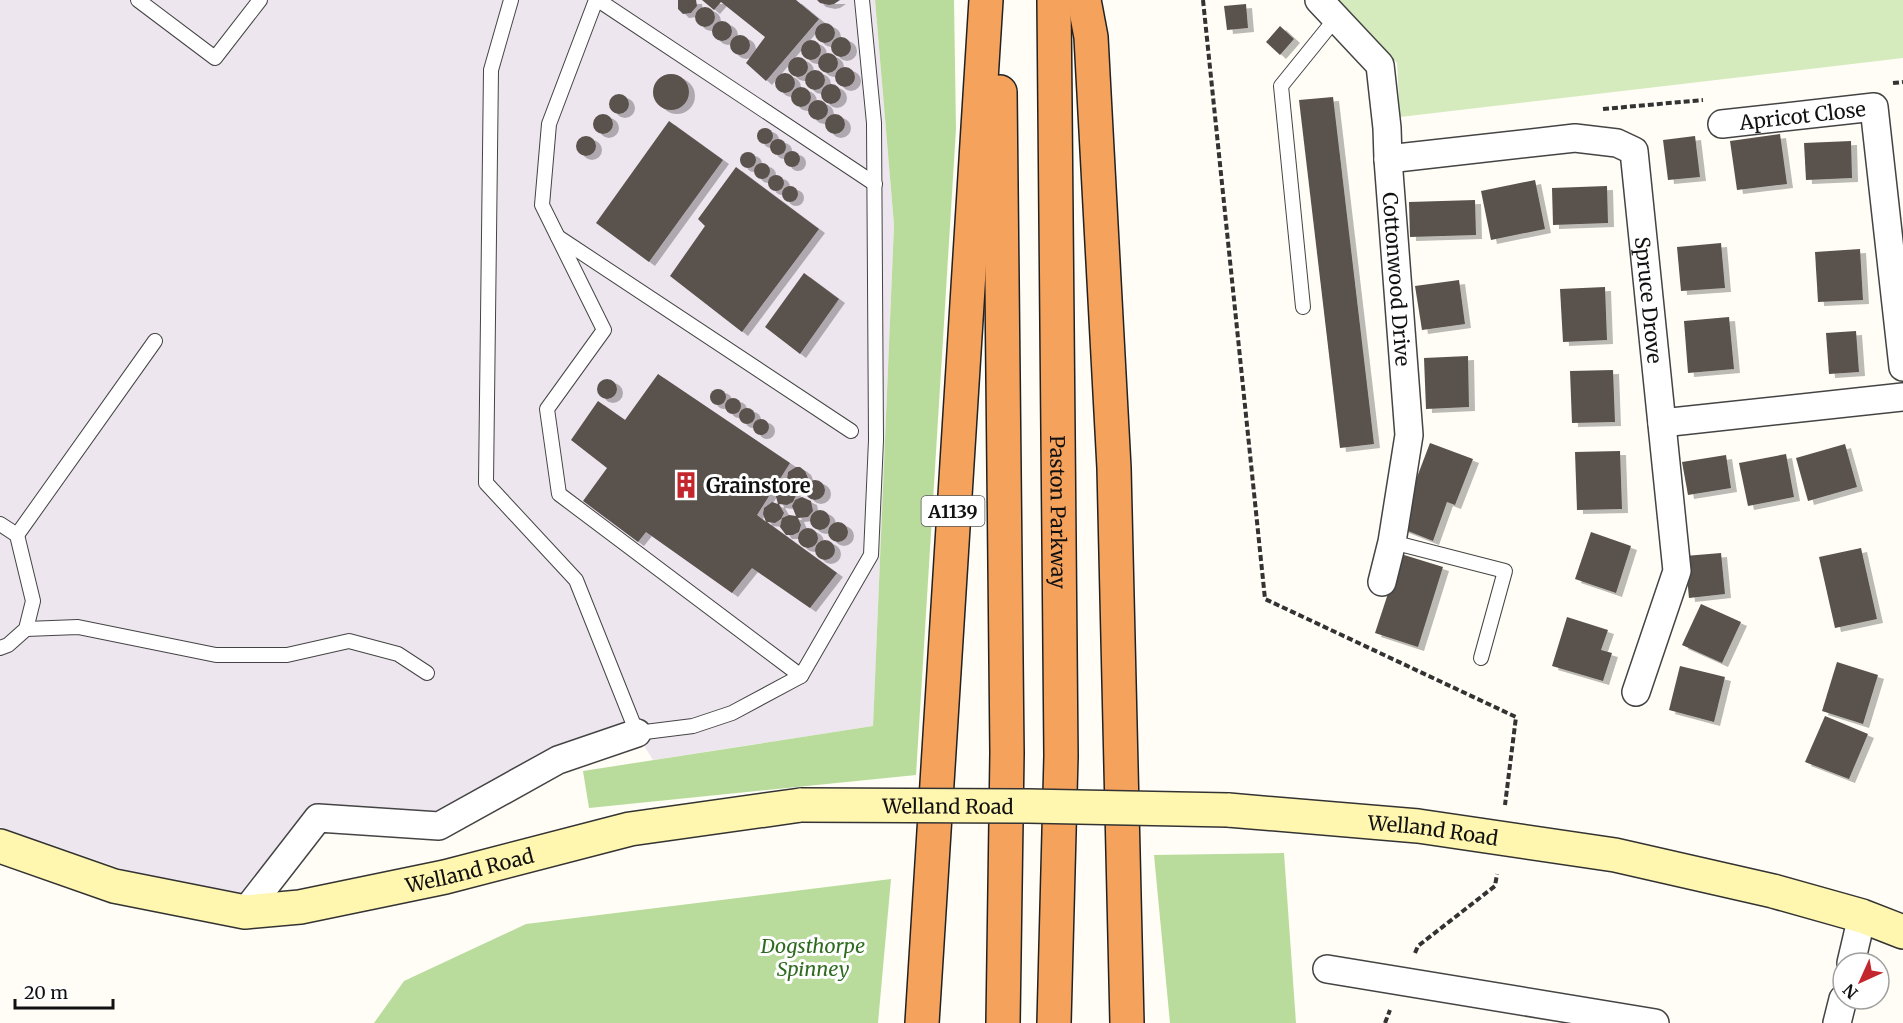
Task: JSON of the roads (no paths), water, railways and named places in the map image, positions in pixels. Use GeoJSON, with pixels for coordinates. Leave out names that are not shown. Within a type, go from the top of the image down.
{"type":"FeatureCollection","features":[{"type":"Feature","properties":{"kind":"highway","name":"A1139"},"geometry":{"type":"LineString","coordinates":[[922,1023],[986,0]]}},
{"type":"Feature","properties":{"kind":"highway","name":"A1139"},"geometry":{"type":"LineString","coordinates":[[999,0],[1007,753],[1003,1023]]}},
{"type":"Feature","properties":{"kind":"highway","name":"Paston Parkway"},"geometry":{"type":"LineString","coordinates":[[1054,0],[1061,744],[1054,1023]]}},
{"type":"Feature","properties":{"kind":"highway"},"geometry":{"type":"LineString","coordinates":[[1084,0],[1091,38],[1114,468],[1127,1023]]}},
{"type":"Feature","properties":{"kind":"street","name":"Cottonwood Drive"},"geometry":{"type":"LineString","coordinates":[[1327,9],[1380,65],[1387,128],[1409,435],[1392,542],[1382,582]]}},
{"type":"Feature","properties":{"kind":"street","name":"Apricot Close"},"geometry":{"type":"LineString","coordinates":[[1722,124],[1874,107],[1903,367]]}},
{"type":"Feature","properties":{"kind":"street","name":"Spruce Drove"},"geometry":{"type":"LineString","coordinates":[[1388,159],[1575,138],[1617,143],[1634,151],[1677,572],[1636,692]]}},
{"type":"Feature","properties":{"kind":"street"},"geometry":{"type":"LineString","coordinates":[[1662,423],[1903,397]]}},
{"type":"Feature","properties":{"kind":"street"},"geometry":{"type":"LineString","coordinates":[[245,912],[318,818],[439,826],[558,760],[637,733]]}},
{"type":"Feature","properties":{"kind":"street","name":"Welland Road"},"geometry":{"type":"LineString","coordinates":[[0,846],[114,886],[245,912],[300,907],[434,879],[630,829],[801,806],[1028,806],[1228,810],[1418,826],[1615,855],[1773,891],[1862,916],[1903,932]]}},
{"type":"Feature","properties":{"kind":"street"},"geometry":{"type":"LineString","coordinates":[[1854,951],[1862,916]]}},
{"type":"Feature","properties":{"kind":"street"},"geometry":{"type":"LineString","coordinates":[[1327,969],[1655,1023]]}},
{"type":"Feature","properties":{"kind":"lane"},"geometry":{"type":"LineString","coordinates":[[138,0],[215,58],[260,0]]}},
{"type":"Feature","properties":{"kind":"lane"},"geometry":{"type":"LineString","coordinates":[[511,0],[491,70],[486,483],[576,580],[637,733],[693,726],[732,713],[801,676],[871,555],[876,440],[875,184],[874,123],[862,0]]}},
{"type":"Feature","properties":{"kind":"lane"},"geometry":{"type":"LineString","coordinates":[[801,676],[559,494],[547,409],[603,330],[542,205],[549,124],[597,0],[875,184]]}},
{"type":"Feature","properties":{"kind":"lane"},"geometry":{"type":"LineString","coordinates":[[1303,307],[1281,86],[1327,9]]}},
{"type":"Feature","properties":{"kind":"lane"},"geometry":{"type":"LineString","coordinates":[[558,237],[851,431]]}},
{"type":"Feature","properties":{"kind":"lane"},"geometry":{"type":"LineString","coordinates":[[17,536],[155,341]]}},
{"type":"Feature","properties":{"kind":"lane"},"geometry":{"type":"LineString","coordinates":[[0,524],[17,536],[33,601],[26,629],[8,645],[0,648]]}},
{"type":"Feature","properties":{"kind":"lane"},"geometry":{"type":"LineString","coordinates":[[1392,542],[1505,572],[1481,657]]}},
{"type":"Feature","properties":{"kind":"lane"},"geometry":{"type":"LineString","coordinates":[[26,629],[78,627],[216,654],[287,655],[348,641],[398,654],[427,672]]}},
{"type":"Feature","properties":{"kind":"place","name":"Grainstore"},"geometry":{"type":"Point","coordinates":[686,485]}},
{"type":"Feature","properties":{"kind":"park label","name":"Dogsthorpe Spinney"},"geometry":{"type":"Point","coordinates":[813,956]}}]}
